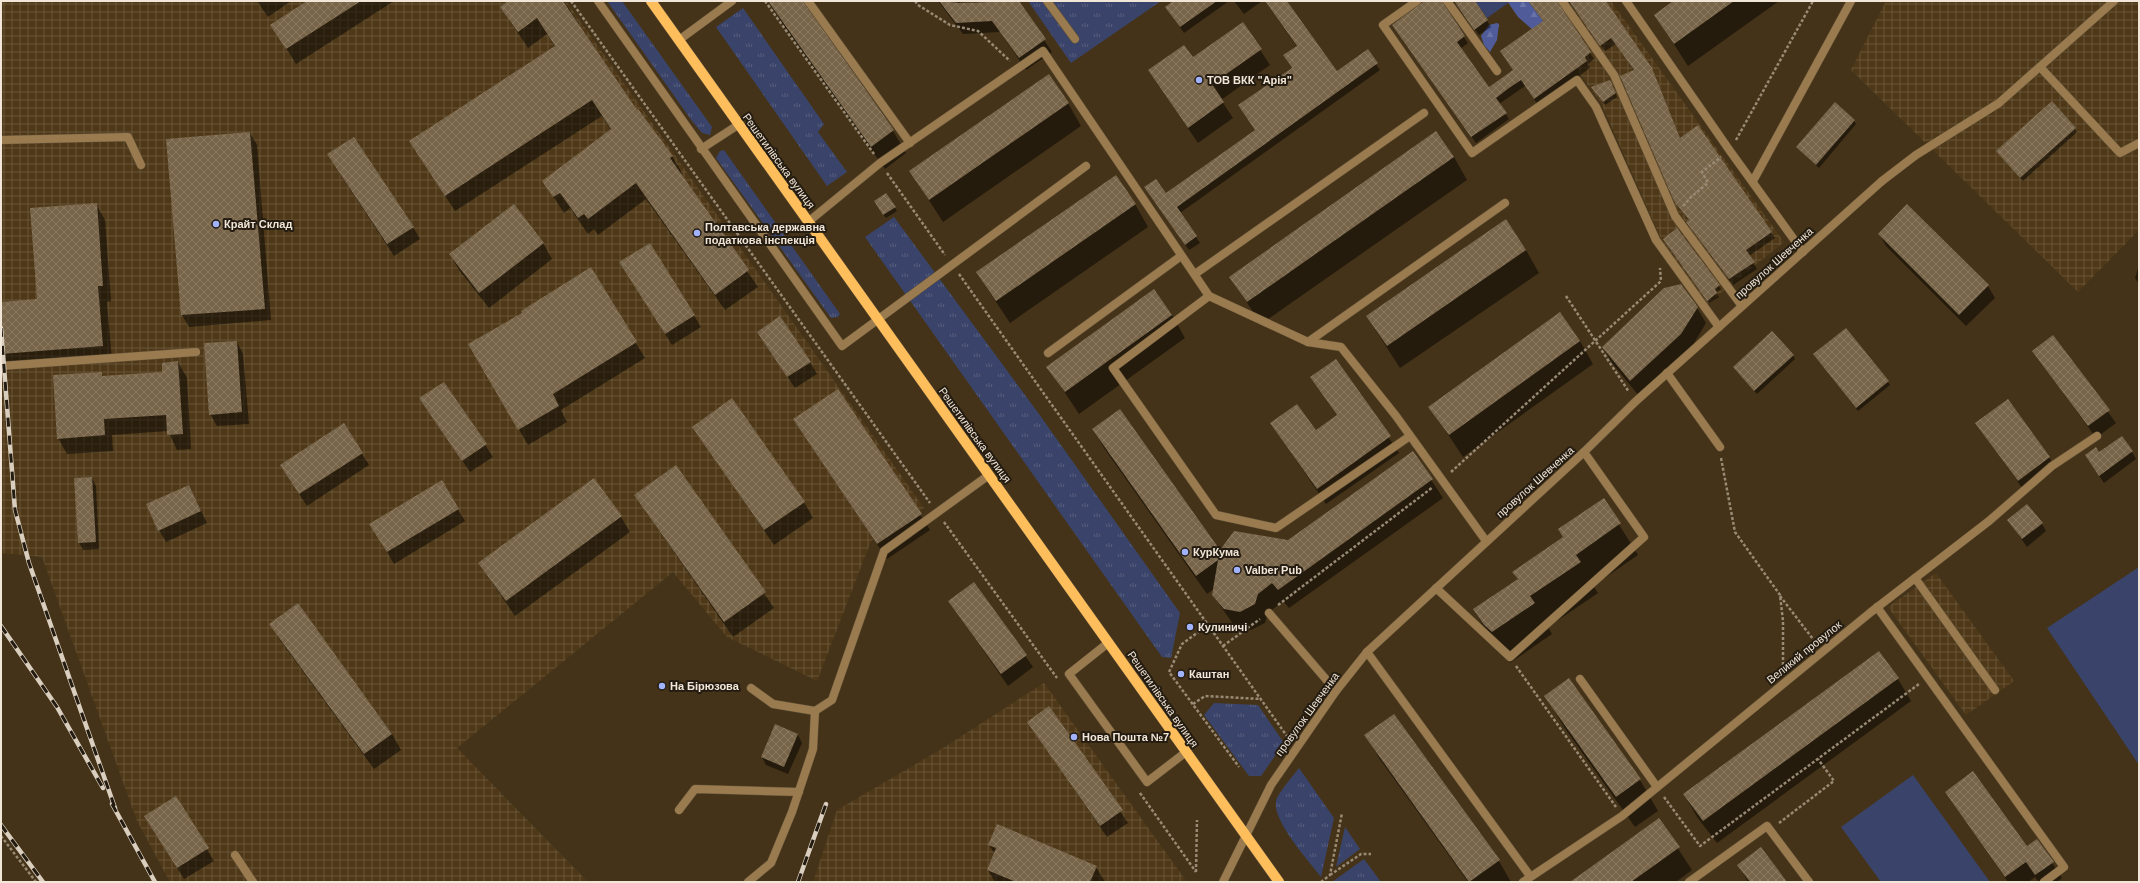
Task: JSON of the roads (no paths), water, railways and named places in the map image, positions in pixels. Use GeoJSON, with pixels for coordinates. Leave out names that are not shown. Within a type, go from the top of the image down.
{"type":"FeatureCollection","features":[{"type":"Feature","properties":{"kind":"main road","name":"Решетилівська вулиця"},"geometry":{"type":"LineString","coordinates":[[651,1],[1279,882]]}},
{"type":"Feature","properties":{"kind":"street"},"geometry":{"type":"LineString","coordinates":[[598,1],[701,149],[842,346],[1086,166]]}},
{"type":"Feature","properties":{"kind":"street"},"geometry":{"type":"LineString","coordinates":[[679,40],[732,1]]}},
{"type":"Feature","properties":{"kind":"street"},"geometry":{"type":"LineString","coordinates":[[808,1],[910,143]]}},
{"type":"Feature","properties":{"kind":"street"},"geometry":{"type":"LineString","coordinates":[[1048,1],[1075,39]]}},
{"type":"Feature","properties":{"kind":"street"},"geometry":{"type":"LineString","coordinates":[[1417,1],[1383,25],[1472,153],[1577,80],[1596,107],[1656,240],[1719,327]]}},
{"type":"Feature","properties":{"kind":"street"},"geometry":{"type":"LineString","coordinates":[[1447,1],[1497,71]]}},
{"type":"Feature","properties":{"kind":"street"},"geometry":{"type":"LineString","coordinates":[[1562,1],[1614,75],[1674,216],[1742,306]]}},
{"type":"Feature","properties":{"kind":"street"},"geometry":{"type":"LineString","coordinates":[[1626,1],[1730,151],[1803,252]]}},
{"type":"Feature","properties":{"kind":"street"},"geometry":{"type":"LineString","coordinates":[[1753,181],[1851,1]]}},
{"type":"Feature","properties":{"kind":"street","name":"провулок Шевченка"},"geometry":{"type":"LineString","coordinates":[[1223,882],[1271,785],[1336,691],[1367,652],[1584,452],[1635,402],[1882,181],[1916,155],[1999,102],[2114,1]]}},
{"type":"Feature","properties":{"kind":"street"},"geometry":{"type":"LineString","coordinates":[[808,222],[880,163],[1043,51],[1209,296],[1308,342],[1341,347],[1410,436],[1486,541]]}},
{"type":"Feature","properties":{"kind":"street"},"geometry":{"type":"LineString","coordinates":[[2040,67],[2120,153],[2139,143]]}},
{"type":"Feature","properties":{"kind":"street"},"geometry":{"type":"LineString","coordinates":[[1195,274],[1424,113]]}},
{"type":"Feature","properties":{"kind":"street"},"geometry":{"type":"LineString","coordinates":[[701,149],[738,125]]}},
{"type":"Feature","properties":{"kind":"street"},"geometry":{"type":"LineString","coordinates":[[1,140],[128,137],[141,165]]}},
{"type":"Feature","properties":{"kind":"street"},"geometry":{"type":"LineString","coordinates":[[1308,342],[1505,203]]}},
{"type":"Feature","properties":{"kind":"street"},"geometry":{"type":"LineString","coordinates":[[1048,353],[1181,256]]}},
{"type":"Feature","properties":{"kind":"street"},"geometry":{"type":"LineString","coordinates":[[1209,296],[1112,368],[1216,516],[1276,528],[1410,436]]}},
{"type":"Feature","properties":{"kind":"street"},"geometry":{"type":"LineString","coordinates":[[1,366],[196,352]]}},
{"type":"Feature","properties":{"kind":"street"},"geometry":{"type":"LineString","coordinates":[[1667,373],[1720,447]]}},
{"type":"Feature","properties":{"kind":"street","name":"Великий провулок"},"geometry":{"type":"LineString","coordinates":[[1522,882],[1622,816],[1877,607],[1989,521],[2052,466],[2097,436]]}},
{"type":"Feature","properties":{"kind":"street"},"geometry":{"type":"LineString","coordinates":[[1436,588],[1510,657],[1644,537],[1584,452]]}},
{"type":"Feature","properties":{"kind":"street"},"geometry":{"type":"LineString","coordinates":[[751,688],[773,704],[815,711],[832,700],[884,551],[988,475]]}},
{"type":"Feature","properties":{"kind":"street"},"geometry":{"type":"LineString","coordinates":[[1915,578],[1995,690]]}},
{"type":"Feature","properties":{"kind":"street"},"geometry":{"type":"LineString","coordinates":[[1877,607],[2064,867],[2044,882]]}},
{"type":"Feature","properties":{"kind":"street"},"geometry":{"type":"LineString","coordinates":[[1268,613],[1336,691]]}},
{"type":"Feature","properties":{"kind":"street"},"geometry":{"type":"LineString","coordinates":[[1108,643],[1069,674],[1147,782],[1186,752]]}},
{"type":"Feature","properties":{"kind":"street"},"geometry":{"type":"LineString","coordinates":[[1367,652],[1530,876]]}},
{"type":"Feature","properties":{"kind":"street"},"geometry":{"type":"LineString","coordinates":[[1580,679],[1657,787]]}},
{"type":"Feature","properties":{"kind":"street"},"geometry":{"type":"LineString","coordinates":[[748,882],[771,863],[799,792],[813,749],[815,711]]}},
{"type":"Feature","properties":{"kind":"street"},"geometry":{"type":"LineString","coordinates":[[679,810],[695,789],[799,792]]}},
{"type":"Feature","properties":{"kind":"street"},"geometry":{"type":"LineString","coordinates":[[1689,882],[1767,826],[1809,882]]}},
{"type":"Feature","properties":{"kind":"street"},"geometry":{"type":"LineString","coordinates":[[235,855],[254,882]]}},
{"type":"Feature","properties":{"kind":"railway"},"geometry":{"type":"LineString","coordinates":[[1,328],[15,510],[29,563],[115,808]]}},
{"type":"Feature","properties":{"kind":"railway"},"geometry":{"type":"LineString","coordinates":[[1,626],[57,707],[103,788]]}},
{"type":"Feature","properties":{"kind":"railway"},"geometry":{"type":"LineString","coordinates":[[112,804],[155,882]]}},
{"type":"Feature","properties":{"kind":"railway"},"geometry":{"type":"LineString","coordinates":[[798,882],[826,804]]}},
{"type":"Feature","properties":{"kind":"railway"},"geometry":{"type":"LineString","coordinates":[[1,825],[43,882]]}},
{"type":"Feature","properties":{"kind":"place","name":"ТОВ ВКК \"Арія\""},"geometry":{"type":"Point","coordinates":[1199,80]}},
{"type":"Feature","properties":{"kind":"place","name":"Крайт Склад"},"geometry":{"type":"Point","coordinates":[216,224]}},
{"type":"Feature","properties":{"kind":"place","name":"Полтавська державна податкова інспекція"},"geometry":{"type":"Point","coordinates":[697,233]}},
{"type":"Feature","properties":{"kind":"place","name":"КурКума"},"geometry":{"type":"Point","coordinates":[1185,552]}},
{"type":"Feature","properties":{"kind":"place","name":"Valber Pub"},"geometry":{"type":"Point","coordinates":[1237,570]}},
{"type":"Feature","properties":{"kind":"place","name":"Кулиничі"},"geometry":{"type":"Point","coordinates":[1190,627]}},
{"type":"Feature","properties":{"kind":"place","name":"Каштан"},"geometry":{"type":"Point","coordinates":[1181,674]}},
{"type":"Feature","properties":{"kind":"place","name":"На Бірюзова"},"geometry":{"type":"Point","coordinates":[662,686]}},
{"type":"Feature","properties":{"kind":"place","name":"Нова Пошта №7"},"geometry":{"type":"Point","coordinates":[1074,737]}}]}
